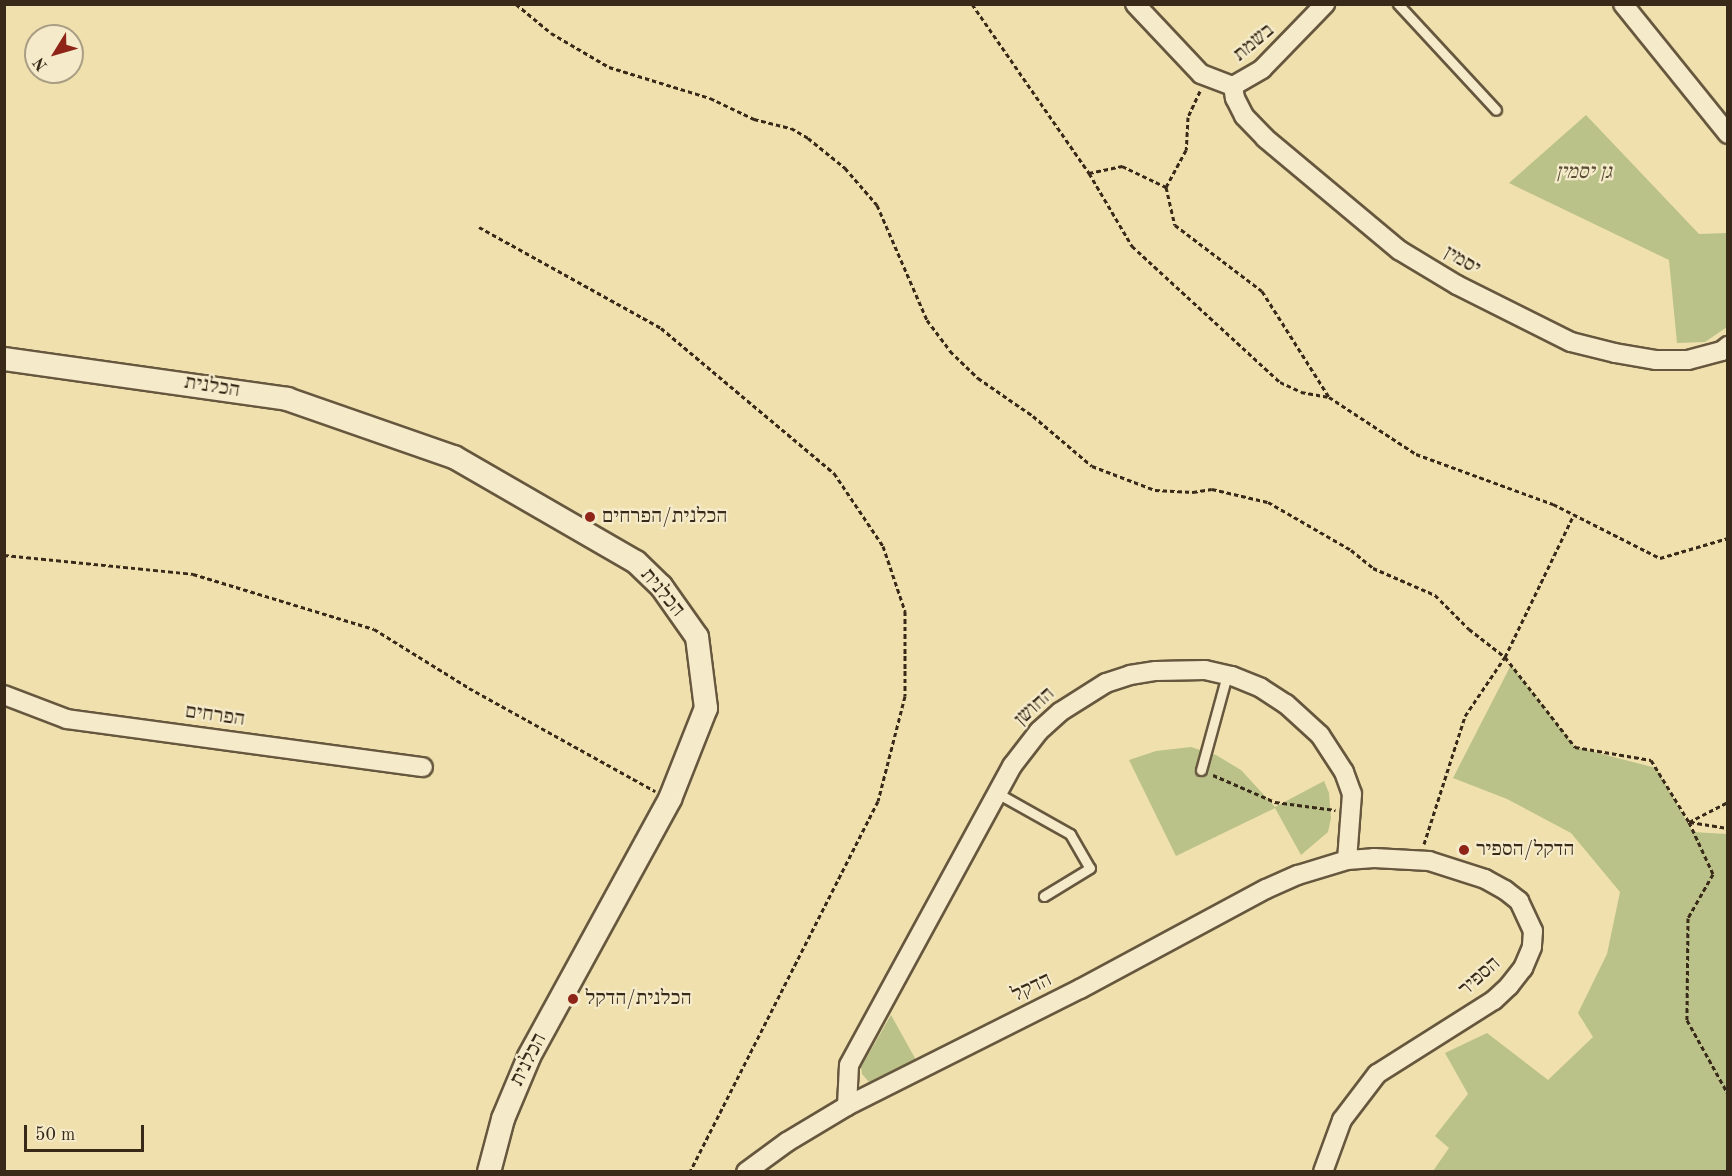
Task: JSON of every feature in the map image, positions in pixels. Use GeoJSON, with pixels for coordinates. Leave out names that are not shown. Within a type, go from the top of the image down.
{"type":"FeatureCollection","features":[{"type":"Feature","properties":{"kind":"street"},"geometry":{"type":"LineString","coordinates":[[1135,4],[1201,74],[1233,86]]}},
{"type":"Feature","properties":{"kind":"street","name":"בשמת"},"geometry":{"type":"LineString","coordinates":[[1233,86],[1262,69],[1325,4]]}},
{"type":"Feature","properties":{"kind":"street"},"geometry":{"type":"LineString","coordinates":[[1623,4],[1728,134]]}},
{"type":"Feature","properties":{"kind":"street","name":"יסמין"},"geometry":{"type":"LineString","coordinates":[[1233,86],[1235,98],[1244,116],[1265,138],[1399,250],[1467,290],[1571,342],[1615,353],[1656,360],[1688,360],[1722,351],[1728,346]]}},
{"type":"Feature","properties":{"kind":"street","name":"הכלנית"},"geometry":{"type":"LineString","coordinates":[[4,359],[287,399],[454,457],[636,562],[661,586],[697,637],[706,708],[670,799],[529,1057],[502,1119],[489,1172]]}},
{"type":"Feature","properties":{"kind":"street","name":"החושן"},"geometry":{"type":"LineString","coordinates":[[847,1106],[849,1065],[1012,766],[1039,731],[1060,712],[1106,683],[1130,675],[1174,670],[1205,670],[1227,675],[1261,688],[1286,704],[1320,735],[1344,772],[1352,794],[1347,860]]}},
{"type":"Feature","properties":{"kind":"street","name":"הפרחים"},"geometry":{"type":"LineString","coordinates":[[4,695],[67,719],[423,767]]}},
{"type":"Feature","properties":{"kind":"street","name":"הספיר"},"geometry":{"type":"LineString","coordinates":[[1323,1172],[1342,1120],[1377,1074],[1494,1000],[1523,968],[1532,947],[1533,931],[1528,916],[1519,901],[1485,879],[1458,869],[1419,861],[1347,860]]}},
{"type":"Feature","properties":{"kind":"street","name":"הדקל"},"geometry":{"type":"LineString","coordinates":[[746,1172],[795,1137],[847,1106],[1080,990],[1266,889],[1326,864],[1347,860]]}},
{"type":"Feature","properties":{"kind":"lane"},"geometry":{"type":"LineString","coordinates":[[1398,4],[1496,110]]}},
{"type":"Feature","properties":{"kind":"lane"},"geometry":{"type":"LineString","coordinates":[[1201,770],[1227,675]]}},
{"type":"Feature","properties":{"kind":"lane"},"geometry":{"type":"LineString","coordinates":[[997,793],[1071,834],[1090,868],[1044,896]]}},
{"type":"Feature","properties":{"kind":"path"},"geometry":{"type":"LineString","coordinates":[[516,4],[551,33],[609,66],[710,98],[754,119],[792,128],[808,138],[845,168],[877,205],[927,320],[950,351],[978,378],[1033,416],[1092,466],[1155,490],[1193,492],[1212,489],[1268,502],[1351,550],[1373,568],[1435,595],[1469,629],[1505,657],[1575,747],[1651,760],[1689,822],[1713,874],[1688,918],[1687,1020],[1728,1094]]}},
{"type":"Feature","properties":{"kind":"path"},"geometry":{"type":"LineString","coordinates":[[972,4],[1089,172],[1132,246],[1280,382],[1301,392],[1329,397],[1416,454],[1553,504],[1660,558],[1728,538]]}},
{"type":"Feature","properties":{"kind":"path"},"geometry":{"type":"LineString","coordinates":[[1207,77],[1188,117],[1186,150],[1166,187],[1175,225],[1262,291],[1329,397]]}},
{"type":"Feature","properties":{"kind":"path"},"geometry":{"type":"LineString","coordinates":[[1089,172],[1122,166],[1166,187]]}},
{"type":"Feature","properties":{"kind":"path"},"geometry":{"type":"LineString","coordinates":[[479,227],[661,328],[834,474],[883,546],[905,611],[905,696],[878,801],[690,1172]]}},
{"type":"Feature","properties":{"kind":"path"},"geometry":{"type":"LineString","coordinates":[[1419,861],[1465,716],[1505,657],[1574,514]]}},
{"type":"Feature","properties":{"kind":"path"},"geometry":{"type":"LineString","coordinates":[[4,555],[193,574],[374,629],[470,688],[670,799]]}},
{"type":"Feature","properties":{"kind":"path"},"geometry":{"type":"LineString","coordinates":[[1201,770],[1275,802],[1352,812]]}},
{"type":"Feature","properties":{"kind":"path"},"geometry":{"type":"LineString","coordinates":[[1689,822],[1728,802]]}},
{"type":"Feature","properties":{"kind":"path"},"geometry":{"type":"LineString","coordinates":[[1689,822],[1728,828]]}},
{"type":"Feature","properties":{"kind":"green space","name":"גן יסמין"},"geometry":{"type":"Polygon","coordinates":[[[1586,115],[1699,234],[1727,233],[1727,327],[1705,342],[1677,343],[1669,260],[1509,183],[1586,115]]]}},
{"type":"Feature","properties":{"kind":"green space"},"geometry":{"type":"Polygon","coordinates":[[[1511,665],[1575,747],[1656,768],[1693,832],[1727,834],[1727,1171],[1433,1171],[1449,1148],[1435,1136],[1468,1094],[1445,1053],[1487,1033],[1548,1080],[1593,1037],[1578,1013],[1607,954],[1620,892],[1571,833],[1507,799],[1453,778],[1511,665]]]}},
{"type":"Feature","properties":{"kind":"green space"},"geometry":{"type":"Polygon","coordinates":[[[1191,747],[1216,755],[1241,770],[1275,807],[1324,781],[1329,793],[1331,818],[1328,832],[1301,855],[1275,808],[1176,856],[1129,760],[1156,751],[1191,747]]]}},
{"type":"Feature","properties":{"kind":"green space"},"geometry":{"type":"Polygon","coordinates":[[[891,1015],[916,1060],[869,1082],[862,1074],[861,1067],[891,1015]]]}},
{"type":"Feature","properties":{"kind":"place","name":"הכלנית/הפרחים"},"geometry":{"type":"Point","coordinates":[590,517]}},
{"type":"Feature","properties":{"kind":"place","name":"הדקל/הספיר"},"geometry":{"type":"Point","coordinates":[1464,850]}},
{"type":"Feature","properties":{"kind":"place","name":"הכלנית/הדקל"},"geometry":{"type":"Point","coordinates":[573,999]}}]}
